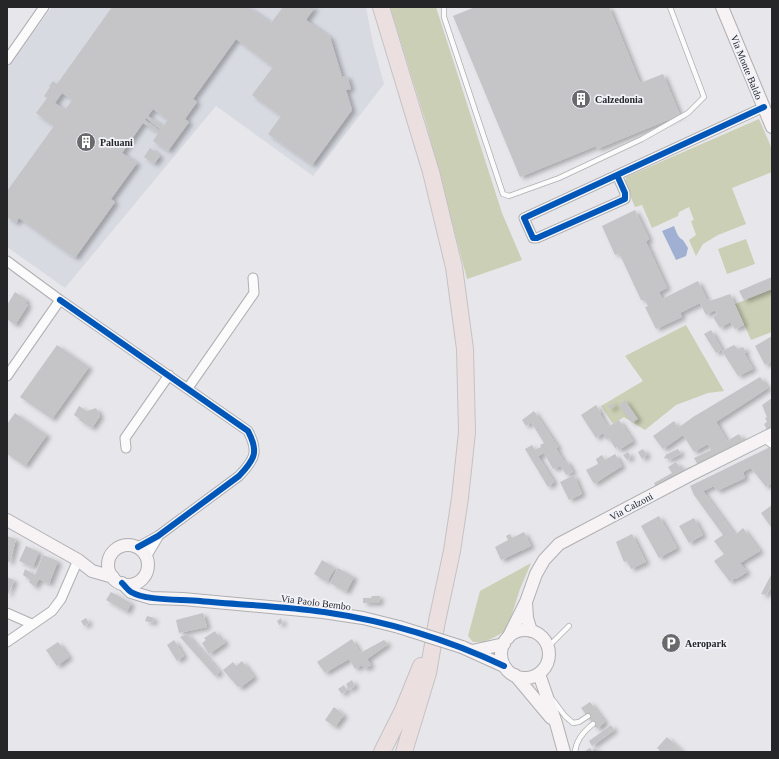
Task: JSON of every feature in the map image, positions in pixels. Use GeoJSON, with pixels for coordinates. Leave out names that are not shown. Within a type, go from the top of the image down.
{"type":"FeatureCollection","features":[{"type":"Feature","properties":{"kind":"highway"},"geometry":{"type":"LineString","coordinates":[[381,7],[435,186],[454,267],[465,349],[466,439],[460,498],[452,551],[437,621],[428,674],[404,752]]}},
{"type":"Feature","properties":{"kind":"highway"},"geometry":{"type":"LineString","coordinates":[[382,752],[403,710],[421,668],[437,621]]}},
{"type":"Feature","properties":{"kind":"street"},"geometry":{"type":"LineString","coordinates":[[7,60],[44,7]]}},
{"type":"Feature","properties":{"kind":"street","name":"Via Monte Baldo"},"geometry":{"type":"LineString","coordinates":[[722,7],[772,127]]}},
{"type":"Feature","properties":{"kind":"street"},"geometry":{"type":"LineString","coordinates":[[617,175],[625,193],[625,199],[538,238],[533,238],[524,218],[764,107]]}},
{"type":"Feature","properties":{"kind":"street"},"geometry":{"type":"LineString","coordinates":[[7,261],[60,300],[248,430],[254,443],[254,457],[249,466],[239,476],[158,536],[138,547]]}},
{"type":"Feature","properties":{"kind":"street"},"geometry":{"type":"LineString","coordinates":[[188,388],[254,293],[253,278]]}},
{"type":"Feature","properties":{"kind":"street"},"geometry":{"type":"LineString","coordinates":[[7,376],[60,300]]}},
{"type":"Feature","properties":{"kind":"street"},"geometry":{"type":"LineString","coordinates":[[126,448],[125,438],[168,375]]}},
{"type":"Feature","properties":{"kind":"street","name":"Via Calzoni"},"geometry":{"type":"LineString","coordinates":[[506,641],[526,602],[536,574],[544,560],[559,544],[690,475],[770,439]]}},
{"type":"Feature","properties":{"kind":"street","name":"Via Paolo Bembo"},"geometry":{"type":"LineString","coordinates":[[7,520],[78,560],[92,571],[132,584],[145,576]]}},
{"type":"Feature","properties":{"kind":"street"},"geometry":{"type":"LineString","coordinates":[[146,557],[158,536]]}},
{"type":"Feature","properties":{"kind":"street"},"geometry":{"type":"LineString","coordinates":[[117,580],[108,567],[110,556],[119,547],[125,545],[138,547],[143,551],[148,563],[148,570],[145,576],[146,584],[152,592],[164,598]]}},
{"type":"Feature","properties":{"kind":"street"},"geometry":{"type":"LineString","coordinates":[[7,642],[52,611],[61,599],[78,560]]}},
{"type":"Feature","properties":{"kind":"street","name":"Via Paolo Bembo"},"geometry":{"type":"LineString","coordinates":[[78,560],[95,564],[108,562]]}},
{"type":"Feature","properties":{"kind":"street","name":"Via Paolo Bembo"},"geometry":{"type":"LineString","coordinates":[[117,580],[131,592],[151,598],[322,612],[363,618],[399,627],[467,649],[504,666],[515,676],[556,723]]}},
{"type":"Feature","properties":{"kind":"street","name":"Via Calzoni"},"geometry":{"type":"LineString","coordinates":[[526,602],[527,618],[531,631]]}},
{"type":"Feature","properties":{"kind":"street"},"geometry":{"type":"LineString","coordinates":[[7,613],[32,624]]}},
{"type":"Feature","properties":{"kind":"street"},"geometry":{"type":"LineString","coordinates":[[515,676],[527,678],[538,674],[547,665],[549,653],[548,647],[542,637],[531,631]]}},
{"type":"Feature","properties":{"kind":"street","name":"Via Paolo Bembo"},"geometry":{"type":"LineString","coordinates":[[467,649],[506,641],[518,632],[531,631]]}},
{"type":"Feature","properties":{"kind":"street"},"geometry":{"type":"LineString","coordinates":[[504,666],[502,651],[506,641]]}},
{"type":"Feature","properties":{"kind":"street","name":"Via Paolo Bembo"},"geometry":{"type":"LineString","coordinates":[[538,674],[556,723],[564,752]]}},
{"type":"Feature","properties":{"kind":"lane"},"geometry":{"type":"LineString","coordinates":[[444,7],[444,17],[503,194],[509,196],[559,178],[642,139],[681,118],[704,98],[670,7]]}},
{"type":"Feature","properties":{"kind":"lane"},"geometry":{"type":"LineString","coordinates":[[548,647],[569,626]]}},
{"type":"Feature","properties":{"kind":"lane"},"geometry":{"type":"LineString","coordinates":[[538,674],[555,703],[569,720],[573,723],[579,722],[588,716]]}},
{"type":"Feature","properties":{"kind":"lane"},"geometry":{"type":"LineString","coordinates":[[575,752],[584,731],[593,724]]}},
{"type":"Feature","properties":{"kind":"shaded area"},"geometry":{"type":"Polygon","coordinates":[[[52,7],[366,7],[373,43],[384,84],[313,176],[216,106],[65,288],[7,247],[7,68],[52,7]]]}},
{"type":"Feature","properties":{"kind":"green space"},"geometry":{"type":"Polygon","coordinates":[[[390,7],[436,7],[502,213],[522,260],[467,279],[426,123],[390,7]]]}},
{"type":"Feature","properties":{"kind":"green space"},"geometry":{"type":"Polygon","coordinates":[[[759,119],[772,149],[772,172],[732,188],[746,224],[718,235],[703,244],[696,256],[689,240],[696,235],[691,221],[694,220],[689,207],[679,212],[678,216],[652,228],[642,205],[635,207],[625,184],[626,177],[759,119]]]}},
{"type":"Feature","properties":{"kind":"green space"},"geometry":{"type":"Polygon","coordinates":[[[746,239],[755,264],[727,274],[718,249],[746,239]]]}},
{"type":"Feature","properties":{"kind":"green space"},"geometry":{"type":"Polygon","coordinates":[[[772,289],[772,332],[751,340],[735,304],[772,289]]]}},
{"type":"Feature","properties":{"kind":"green space"},"geometry":{"type":"Polygon","coordinates":[[[686,325],[724,391],[708,393],[676,405],[645,430],[624,417],[613,424],[601,406],[643,381],[625,356],[686,325]]]}},
{"type":"Feature","properties":{"kind":"green space"},"geometry":{"type":"Polygon","coordinates":[[[531,563],[520,589],[507,630],[484,642],[473,642],[468,636],[480,591],[531,563]]]}},
{"type":"Feature","properties":{"kind":"water"},"geometry":{"type":"Polygon","coordinates":[[[674,226],[678,236],[683,240],[688,248],[686,256],[676,260],[662,231],[674,226]]]}},
{"type":"Feature","properties":{"kind":"building"},"geometry":{"type":"Polygon","coordinates":[[[112,7],[248,7],[271,23],[283,7],[315,7],[306,20],[330,37],[342,77],[347,76],[351,89],[346,90],[352,110],[312,165],[268,134],[281,116],[252,95],[273,67],[236,39],[193,99],[197,102],[185,119],[189,122],[168,151],[153,141],[158,133],[143,123],[122,153],[137,163],[111,199],[115,202],[75,258],[19,218],[16,223],[7,217],[7,191],[54,126],[36,113],[47,98],[44,96],[50,87],[49,86],[53,81],[57,84],[112,7]],[[62,93],[55,103],[65,110],[72,100],[62,93]],[[153,109],[148,116],[163,126],[168,120],[153,109]],[[146,118],[145,120],[160,131],[161,129],[146,118]]]}},
{"type":"Feature","properties":{"kind":"building","name":"Calzedonia"},"geometry":{"type":"Polygon","coordinates":[[[475,7],[609,7],[640,83],[663,74],[680,115],[597,149],[596,146],[520,177],[453,16],[475,7]]]}},
{"type":"Feature","properties":{"kind":"building"},"geometry":{"type":"Polygon","coordinates":[[[150,148],[160,156],[154,164],[144,157],[150,148]]]}},
{"type":"Feature","properties":{"kind":"building"},"geometry":{"type":"Polygon","coordinates":[[[635,210],[649,239],[646,242],[667,288],[659,292],[662,299],[698,281],[707,300],[709,299],[710,301],[730,294],[744,325],[735,329],[730,322],[720,328],[713,317],[717,314],[715,310],[706,315],[700,303],[680,313],[682,317],[656,329],[645,307],[648,306],[645,300],[641,300],[619,253],[615,255],[602,226],[635,210]]]}},
{"type":"Feature","properties":{"kind":"building"},"geometry":{"type":"Polygon","coordinates":[[[772,277],[772,289],[744,300],[739,291],[772,277]]]}},
{"type":"Feature","properties":{"kind":"building"},"geometry":{"type":"Polygon","coordinates":[[[15,292],[27,300],[25,303],[28,305],[15,325],[7,319],[7,305],[15,292]]]}},
{"type":"Feature","properties":{"kind":"building"},"geometry":{"type":"Polygon","coordinates":[[[711,330],[722,350],[716,353],[704,334],[711,330]]]}},
{"type":"Feature","properties":{"kind":"building"},"geometry":{"type":"Polygon","coordinates":[[[772,336],[772,362],[765,365],[755,346],[772,336]]]}},
{"type":"Feature","properties":{"kind":"building"},"geometry":{"type":"Polygon","coordinates":[[[57,345],[89,367],[52,419],[20,397],[57,345]]]}},
{"type":"Feature","properties":{"kind":"building"},"geometry":{"type":"Polygon","coordinates":[[[734,345],[738,349],[743,347],[746,352],[744,353],[753,369],[738,376],[722,351],[734,345]]]}},
{"type":"Feature","properties":{"kind":"building"},"geometry":{"type":"Polygon","coordinates":[[[760,377],[768,388],[716,422],[727,441],[739,434],[746,445],[700,469],[694,458],[711,450],[708,444],[694,452],[683,435],[663,449],[653,436],[674,421],[678,428],[693,417],[760,377]]]}},
{"type":"Feature","properties":{"kind":"building"},"geometry":{"type":"Polygon","coordinates":[[[772,398],[772,431],[769,433],[764,424],[767,422],[765,418],[767,417],[762,405],[772,398]]]}},
{"type":"Feature","properties":{"kind":"building"},"geometry":{"type":"Polygon","coordinates":[[[625,400],[638,419],[632,423],[619,405],[625,400]]]}},
{"type":"Feature","properties":{"kind":"building"},"geometry":{"type":"Polygon","coordinates":[[[614,403],[615,406],[610,409],[608,406],[614,403]]]}},
{"type":"Feature","properties":{"kind":"building"},"geometry":{"type":"Polygon","coordinates":[[[596,405],[608,427],[619,420],[633,441],[619,450],[617,447],[615,448],[609,438],[607,440],[603,433],[596,438],[581,415],[596,405]]]}},
{"type":"Feature","properties":{"kind":"building"},"geometry":{"type":"Polygon","coordinates":[[[79,406],[87,411],[96,408],[100,416],[92,428],[74,415],[79,406]]]}},
{"type":"Feature","properties":{"kind":"building"},"geometry":{"type":"Polygon","coordinates":[[[534,411],[558,447],[556,448],[564,462],[566,460],[573,472],[566,475],[561,466],[553,469],[544,453],[538,456],[554,482],[548,487],[525,449],[532,445],[535,450],[541,447],[540,445],[544,443],[531,422],[526,426],[522,420],[534,411]]]}},
{"type":"Feature","properties":{"kind":"building"},"geometry":{"type":"Polygon","coordinates":[[[15,413],[47,435],[25,466],[7,454],[7,424],[15,413]]]}},
{"type":"Feature","properties":{"kind":"building"},"geometry":{"type":"Polygon","coordinates":[[[772,446],[772,483],[766,487],[751,468],[743,472],[745,478],[717,491],[714,486],[703,491],[735,535],[743,528],[760,551],[740,563],[747,572],[730,582],[714,561],[724,554],[714,541],[723,535],[694,495],[690,486],[772,446]]]}},
{"type":"Feature","properties":{"kind":"building"},"geometry":{"type":"Polygon","coordinates":[[[643,449],[647,455],[642,459],[638,452],[643,449]]]}},
{"type":"Feature","properties":{"kind":"building"},"geometry":{"type":"Polygon","coordinates":[[[678,449],[681,454],[668,460],[667,458],[665,459],[665,455],[678,449]]]}},
{"type":"Feature","properties":{"kind":"building"},"geometry":{"type":"Polygon","coordinates":[[[628,452],[631,457],[627,460],[623,455],[628,452]]]}},
{"type":"Feature","properties":{"kind":"building"},"geometry":{"type":"Polygon","coordinates":[[[615,454],[622,466],[594,484],[586,470],[598,464],[596,459],[602,455],[605,460],[615,454]]]}},
{"type":"Feature","properties":{"kind":"building"},"geometry":{"type":"Polygon","coordinates":[[[676,462],[680,468],[682,466],[684,470],[690,467],[693,471],[657,489],[654,483],[672,473],[668,467],[676,462]]]}},
{"type":"Feature","properties":{"kind":"building"},"geometry":{"type":"Polygon","coordinates":[[[574,475],[582,494],[569,500],[560,482],[574,475]]]}},
{"type":"Feature","properties":{"kind":"building"},"geometry":{"type":"Polygon","coordinates":[[[772,505],[772,526],[771,527],[761,513],[772,505]]]}},
{"type":"Feature","properties":{"kind":"building"},"geometry":{"type":"Polygon","coordinates":[[[659,516],[677,548],[659,558],[641,526],[659,516]]]}},
{"type":"Feature","properties":{"kind":"building"},"geometry":{"type":"Polygon","coordinates":[[[694,518],[703,535],[689,543],[679,526],[694,518]]]}},
{"type":"Feature","properties":{"kind":"building"},"geometry":{"type":"Polygon","coordinates":[[[524,532],[531,546],[501,560],[495,547],[508,540],[506,536],[510,534],[512,538],[524,532]]]}},
{"type":"Feature","properties":{"kind":"building"},"geometry":{"type":"Polygon","coordinates":[[[632,534],[646,562],[631,569],[627,561],[624,562],[616,542],[632,534]]]}},
{"type":"Feature","properties":{"kind":"building"},"geometry":{"type":"Polygon","coordinates":[[[7,536],[16,539],[10,562],[7,562],[7,536]]]}},
{"type":"Feature","properties":{"kind":"building"},"geometry":{"type":"Polygon","coordinates":[[[26,546],[39,552],[33,567],[19,561],[26,546]]]}},
{"type":"Feature","properties":{"kind":"building"},"geometry":{"type":"Polygon","coordinates":[[[43,555],[58,561],[49,584],[39,579],[35,587],[29,582],[30,580],[23,575],[25,569],[35,575],[43,555]]]}},
{"type":"Feature","properties":{"kind":"building"},"geometry":{"type":"Polygon","coordinates":[[[322,560],[335,568],[327,582],[314,574],[322,560]]]}},
{"type":"Feature","properties":{"kind":"building"},"geometry":{"type":"Polygon","coordinates":[[[338,568],[354,577],[346,592],[330,583],[338,568]]]}},
{"type":"Feature","properties":{"kind":"building"},"geometry":{"type":"Polygon","coordinates":[[[772,573],[772,585],[766,595],[761,594],[772,573]]]}},
{"type":"Feature","properties":{"kind":"building"},"geometry":{"type":"Polygon","coordinates":[[[7,577],[14,580],[7,597],[7,577]]]}},
{"type":"Feature","properties":{"kind":"building"},"geometry":{"type":"Polygon","coordinates":[[[111,592],[131,603],[127,612],[106,600],[111,592]]]}},
{"type":"Feature","properties":{"kind":"building"},"geometry":{"type":"Polygon","coordinates":[[[372,596],[380,596],[379,603],[363,603],[363,598],[371,598],[372,596]]]}},
{"type":"Feature","properties":{"kind":"building"},"geometry":{"type":"Polygon","coordinates":[[[203,613],[207,627],[179,633],[176,620],[203,613]]]}},
{"type":"Feature","properties":{"kind":"building"},"geometry":{"type":"Polygon","coordinates":[[[147,616],[154,618],[153,623],[145,621],[147,616]]]}},
{"type":"Feature","properties":{"kind":"building"},"geometry":{"type":"Polygon","coordinates":[[[86,618],[89,623],[84,626],[81,621],[86,618]]]}},
{"type":"Feature","properties":{"kind":"building"},"geometry":{"type":"Polygon","coordinates":[[[281,618],[283,623],[279,625],[277,621],[281,618]]]}},
{"type":"Feature","properties":{"kind":"building"},"geometry":{"type":"Polygon","coordinates":[[[215,631],[220,639],[222,637],[225,643],[209,654],[202,643],[206,640],[204,638],[215,631]]]}},
{"type":"Feature","properties":{"kind":"building"},"geometry":{"type":"Polygon","coordinates":[[[187,634],[220,672],[215,676],[180,637],[187,634]]]}},
{"type":"Feature","properties":{"kind":"building"},"geometry":{"type":"Polygon","coordinates":[[[352,639],[360,653],[384,640],[388,644],[367,659],[371,665],[365,669],[362,665],[355,669],[349,659],[325,673],[317,662],[352,639]]]}},
{"type":"Feature","properties":{"kind":"building"},"geometry":{"type":"Polygon","coordinates":[[[174,640],[184,656],[177,661],[167,645],[174,640]]]}},
{"type":"Feature","properties":{"kind":"building"},"geometry":{"type":"Polygon","coordinates":[[[58,642],[69,657],[57,666],[46,650],[58,642]]]}},
{"type":"Feature","properties":{"kind":"building"},"geometry":{"type":"Polygon","coordinates":[[[242,661],[254,677],[240,688],[223,670],[233,662],[236,666],[242,661]]]}},
{"type":"Feature","properties":{"kind":"building"},"geometry":{"type":"Polygon","coordinates":[[[352,680],[355,686],[349,690],[346,684],[352,680]]]}},
{"type":"Feature","properties":{"kind":"building"},"geometry":{"type":"Polygon","coordinates":[[[344,685],[347,690],[342,694],[338,689],[344,685]]]}},
{"type":"Feature","properties":{"kind":"building"},"geometry":{"type":"Polygon","coordinates":[[[590,702],[605,722],[597,729],[581,708],[590,702]]]}},
{"type":"Feature","properties":{"kind":"building"},"geometry":{"type":"Polygon","coordinates":[[[334,707],[344,715],[335,727],[325,720],[334,707]]]}},
{"type":"Feature","properties":{"kind":"building"},"geometry":{"type":"Polygon","coordinates":[[[611,725],[614,730],[592,746],[589,741],[611,725]]]}},
{"type":"Feature","properties":{"kind":"building"},"geometry":{"type":"Polygon","coordinates":[[[667,737],[683,752],[661,752],[657,748],[667,737]]]}},
{"type":"Feature","properties":{"kind":"building"},"geometry":{"type":"Polygon","coordinates":[[[590,748],[592,751],[595,748],[599,752],[585,751],[590,748]]]}},
{"type":"Feature","properties":{"kind":"cycle path"},"geometry":{"type":"LineString","coordinates":[[617,175],[625,193],[625,199],[537,238],[533,238],[524,218],[764,107]]}},
{"type":"Feature","properties":{"kind":"cycle path"},"geometry":{"type":"LineString","coordinates":[[60,300],[248,431],[253,444],[254,455],[252,460],[239,476],[158,536],[138,547]]}},
{"type":"Feature","properties":{"kind":"cycle path"},"geometry":{"type":"LineString","coordinates":[[122,583],[131,592],[146,597],[293,608],[370,620],[438,639],[461,647],[504,666]]}},
{"type":"Feature","properties":{"kind":"place","name":"Calzedonia"},"geometry":{"type":"Point","coordinates":[581,99]}},
{"type":"Feature","properties":{"kind":"place","name":"Paluani"},"geometry":{"type":"Point","coordinates":[86,142]}},
{"type":"Feature","properties":{"kind":"place","name":"Aeropark"},"geometry":{"type":"Point","coordinates":[671,643]}}]}
